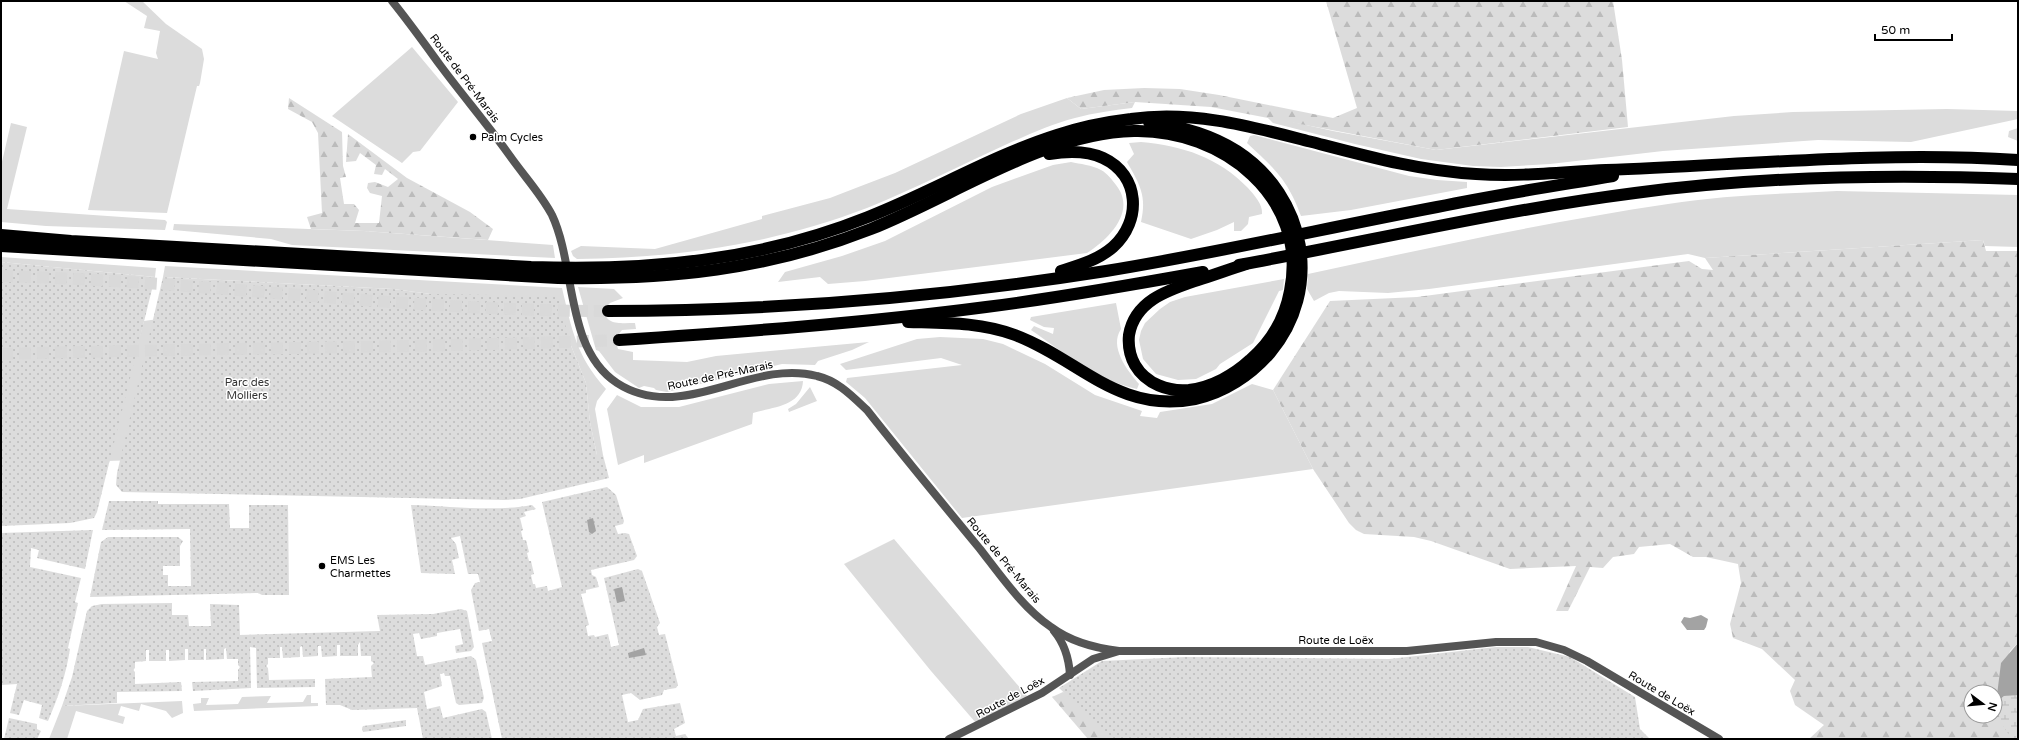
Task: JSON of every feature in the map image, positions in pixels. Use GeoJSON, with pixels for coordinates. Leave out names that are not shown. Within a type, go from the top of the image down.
{"type":"FeatureCollection","features":[{"type":"Feature","properties":{"kind":"highway"},"geometry":{"type":"LineString","coordinates":[[1,235],[79,242],[531,267],[607,268],[682,264],[738,256],[813,237],[894,206],[1029,144],[1069,131],[1116,121],[1163,116],[1205,118],[1253,127],[1405,165],[1463,173],[1528,175],[1862,157],[2018,160]]}},
{"type":"Feature","properties":{"kind":"highway"},"geometry":{"type":"LineString","coordinates":[[1116,121],[1172,125],[1215,139],[1237,151],[1256,167],[1274,186],[1282,206]]}},
{"type":"Feature","properties":{"kind":"highway"},"geometry":{"type":"LineString","coordinates":[[1,246],[558,278],[624,278],[682,275],[759,263],[835,242],[895,219],[1024,159],[1058,145],[1098,135],[1133,131],[1169,134],[1199,142],[1233,160],[1260,182],[1282,206],[1295,225],[1301,250],[1302,272],[1294,294],[1280,322],[1268,341],[1251,360],[1229,375],[1203,387],[1176,390],[1162,387],[1142,375],[1132,358],[1129,339],[1133,322],[1144,306],[1154,297],[1167,290],[1246,264]]}},
{"type":"Feature","properties":{"kind":"highway"},"geometry":{"type":"LineString","coordinates":[[1024,159],[1071,152],[1088,153],[1102,157],[1118,168],[1127,179],[1132,192],[1134,206],[1132,221],[1124,235],[1114,247],[1085,264],[1024,283]]}},
{"type":"Feature","properties":{"kind":"highway"},"geometry":{"type":"LineString","coordinates":[[608,311],[710,310],[800,305],[942,293],[1024,283],[1189,256],[1485,197],[1614,176],[1689,167]]}},
{"type":"Feature","properties":{"kind":"highway"},"geometry":{"type":"LineString","coordinates":[[619,340],[764,330],[848,322],[984,307],[1066,296],[1246,264],[1529,209],[1636,193],[1726,183],[1819,178],[1932,176],[2018,179]]}},
{"type":"Feature","properties":{"kind":"highway"},"geometry":{"type":"LineString","coordinates":[[848,322],[966,323],[992,328],[1031,342],[1121,393],[1160,401],[1186,400],[1224,389],[1256,368],[1283,337],[1294,314],[1294,294]]}},
{"type":"Feature","properties":{"kind":"street","name":"Route de Pré-Marais"},"geometry":{"type":"LineString","coordinates":[[392,1],[542,199],[552,215],[561,243],[583,338],[592,357],[612,379],[636,393],[660,398],[680,397],[786,373],[817,376],[844,389],[867,410],[1006,581],[1029,608],[1050,627]]}},
{"type":"Feature","properties":{"kind":"street"},"geometry":{"type":"LineString","coordinates":[[1050,627],[1079,642],[1098,648],[1118,651]]}},
{"type":"Feature","properties":{"kind":"street"},"geometry":{"type":"LineString","coordinates":[[1050,627],[1065,650],[1070,666],[1070,675]]}},
{"type":"Feature","properties":{"kind":"street","name":"Route de Loëx"},"geometry":{"type":"LineString","coordinates":[[950,739],[1042,693],[1093,660],[1118,651],[1407,651],[1496,642],[1536,642],[1564,650],[1587,661],[1719,739]]}},
{"type":"Feature","properties":{"kind":"green space"},"geometry":{"type":"Polygon","coordinates":[[[124,1],[142,1],[166,24],[202,49],[204,59],[200,83],[199,86],[197,86],[167,213],[88,210],[124,51],[158,59],[156,53],[160,31],[144,28],[147,16],[124,1]]]}},
{"type":"Feature","properties":{"kind":"green space"},"geometry":{"type":"Polygon","coordinates":[[[1326,1],[1613,1],[1622,60],[1628,127],[1436,150],[1211,107],[1135,102],[1081,109],[1067,98],[1104,90],[1144,88],[1180,89],[1219,95],[1333,118],[1357,108],[1326,1]]]}},
{"type":"Feature","properties":{"kind":"green space"},"geometry":{"type":"Polygon","coordinates":[[[412,47],[458,102],[420,151],[413,152],[402,163],[332,116],[412,47]]]}},
{"type":"Feature","properties":{"kind":"green space"},"geometry":{"type":"Polygon","coordinates":[[[289,98],[342,132],[343,166],[346,177],[340,178],[344,204],[354,204],[359,210],[355,223],[379,223],[382,196],[370,193],[367,188],[368,183],[375,182],[388,187],[398,179],[385,169],[382,175],[374,174],[376,165],[360,153],[356,161],[346,162],[348,134],[407,178],[470,212],[493,229],[488,240],[364,231],[311,229],[307,217],[322,213],[318,133],[312,122],[288,109],[289,98]]]}},
{"type":"Feature","properties":{"kind":"green space"},"geometry":{"type":"Polygon","coordinates":[[[1067,98],[1081,109],[1135,102],[1132,108],[1066,120],[1005,145],[885,201],[796,231],[725,247],[652,256],[577,259],[573,256],[571,251],[581,246],[655,249],[762,219],[762,216],[830,198],[895,173],[1021,114],[1067,98]]]}},
{"type":"Feature","properties":{"kind":"green space"},"geometry":{"type":"Polygon","coordinates":[[[1947,109],[2018,111],[2018,119],[1911,142],[1818,140],[1663,151],[1550,164],[1501,167],[1473,166],[1421,159],[1273,123],[1266,116],[1333,131],[1436,150],[1734,116],[1793,112],[1947,109]]]}},
{"type":"Feature","properties":{"kind":"green space"},"geometry":{"type":"Polygon","coordinates":[[[11,123],[27,127],[7,209],[165,220],[167,222],[165,230],[46,226],[1,222],[1,166],[11,123]]]}},
{"type":"Feature","properties":{"kind":"green space"},"geometry":{"type":"Polygon","coordinates":[[[2018,128],[2018,141],[2008,137],[2009,131],[2018,128]]]}},
{"type":"Feature","properties":{"kind":"green space"},"geometry":{"type":"Polygon","coordinates":[[[1254,135],[1409,176],[1467,182],[1467,188],[1351,210],[1301,216],[1286,184],[1273,168],[1247,143],[1250,136],[1254,135]]]}},
{"type":"Feature","properties":{"kind":"green space"},"geometry":{"type":"Polygon","coordinates":[[[1141,142],[1185,150],[1225,168],[1237,177],[1258,200],[1262,214],[1249,217],[1248,224],[1241,231],[1234,231],[1234,222],[1191,239],[1141,222],[1143,213],[1143,198],[1136,177],[1127,162],[1134,154],[1129,143],[1141,142]]]}},
{"type":"Feature","properties":{"kind":"green space"},"geometry":{"type":"Polygon","coordinates":[[[1071,162],[1101,170],[1116,185],[1122,195],[1122,214],[1118,224],[1104,240],[1087,253],[865,281],[828,284],[820,277],[778,282],[785,272],[842,256],[885,241],[992,187],[1053,165],[1071,162]]]}},
{"type":"Feature","properties":{"kind":"green space"},"geometry":{"type":"Polygon","coordinates":[[[1837,191],[2018,195],[2018,247],[1985,246],[1983,240],[1705,258],[1688,254],[1429,289],[1388,293],[1339,291],[1329,293],[1314,301],[1307,289],[1308,274],[1533,227],[1689,201],[1752,195],[1837,191]]]}},
{"type":"Feature","properties":{"kind":"green space"},"geometry":{"type":"Polygon","coordinates":[[[174,224],[364,231],[553,245],[555,258],[292,245],[271,239],[173,230],[174,224]]]}},
{"type":"Feature","properties":{"kind":"green space"},"geometry":{"type":"Polygon","coordinates":[[[1983,240],[1986,251],[2018,251],[2018,643],[2010,651],[2001,684],[1963,684],[1963,724],[2003,724],[2003,700],[2018,695],[2018,739],[1809,739],[1824,725],[1795,705],[1790,691],[1795,680],[1762,649],[1733,638],[1730,624],[1741,583],[1738,564],[1706,557],[1693,557],[1670,544],[1639,547],[1634,554],[1613,557],[1603,568],[1590,567],[1568,611],[1556,611],[1576,566],[1510,569],[1431,541],[1414,537],[1364,534],[1356,530],[1349,523],[1313,469],[1273,390],[1330,301],[1417,297],[1689,261],[1702,269],[1713,270],[1705,258],[1983,240]]]}},
{"type":"Feature","properties":{"kind":"green space"},"geometry":{"type":"Polygon","coordinates":[[[1,257],[156,268],[155,277],[1,262],[1,257]]]}},
{"type":"Feature","properties":{"kind":"green space"},"geometry":{"type":"Polygon","coordinates":[[[1,262],[155,277],[97,512],[94,518],[70,523],[1,526],[1,262]]]}},
{"type":"Feature","properties":{"kind":"green space"},"geometry":{"type":"Polygon","coordinates":[[[165,266],[562,288],[576,342],[588,365],[606,389],[597,401],[595,409],[603,455],[597,455],[590,422],[586,383],[570,343],[431,294],[393,289],[163,277],[165,266]]]}},
{"type":"Feature","properties":{"kind":"green space","name":"Parc des Molliers"},"geometry":{"type":"Polygon","coordinates":[[[163,277],[393,289],[431,294],[558,296],[570,343],[586,383],[590,422],[597,455],[603,455],[609,478],[520,499],[504,500],[122,492],[116,485],[117,473],[163,277]]]}},
{"type":"Feature","properties":{"kind":"green space"},"geometry":{"type":"Polygon","coordinates":[[[1284,279],[1283,290],[1279,291],[1253,343],[1220,364],[1216,369],[1196,379],[1178,380],[1156,374],[1143,359],[1139,340],[1141,331],[1145,323],[1170,302],[1185,297],[1284,279]]]}},
{"type":"Feature","properties":{"kind":"green space"},"geometry":{"type":"Polygon","coordinates":[[[578,287],[614,289],[623,298],[610,303],[605,308],[605,314],[610,321],[619,323],[635,323],[636,329],[622,330],[615,339],[618,349],[633,352],[633,360],[687,362],[716,356],[869,342],[852,350],[818,361],[815,365],[782,364],[667,392],[644,386],[639,388],[615,372],[599,351],[596,350],[578,287]]]}},
{"type":"Feature","properties":{"kind":"green space"},"geometry":{"type":"Polygon","coordinates":[[[1116,303],[1121,329],[1117,343],[1118,351],[1129,372],[1139,384],[1137,389],[1109,380],[1095,373],[1069,357],[1031,330],[1034,326],[1053,334],[1054,328],[1044,327],[1030,320],[1031,317],[1116,303]]]}},
{"type":"Feature","properties":{"kind":"green space"},"geometry":{"type":"Polygon","coordinates":[[[165,318],[173,459],[106,461],[144,321],[165,318]]]}},
{"type":"Feature","properties":{"kind":"green space"},"geometry":{"type":"Polygon","coordinates":[[[940,337],[983,339],[1003,344],[1045,364],[1095,395],[1142,411],[1140,416],[1157,418],[1160,412],[1212,404],[1252,384],[1273,390],[1313,469],[962,518],[865,398],[846,382],[847,378],[962,365],[941,358],[846,370],[840,364],[917,339],[940,337]]]}},
{"type":"Feature","properties":{"kind":"green space"},"geometry":{"type":"Polygon","coordinates":[[[803,381],[798,396],[785,404],[753,413],[752,424],[644,463],[644,455],[618,465],[607,409],[617,395],[641,407],[679,407],[769,384],[803,381]]]}},
{"type":"Feature","properties":{"kind":"green space"},"geometry":{"type":"Polygon","coordinates":[[[810,387],[817,401],[789,412],[788,409],[796,404],[810,387]]]}},
{"type":"Feature","properties":{"kind":"green space"},"geometry":{"type":"Polygon","coordinates":[[[607,487],[616,495],[624,521],[623,524],[615,526],[618,534],[629,534],[637,556],[634,560],[591,570],[592,575],[596,577],[599,587],[586,590],[586,593],[581,594],[589,625],[586,626],[588,636],[594,635],[595,637],[608,634],[611,647],[619,645],[604,578],[638,569],[642,571],[660,623],[657,627],[659,635],[665,634],[678,685],[676,688],[664,690],[662,695],[640,700],[631,693],[622,695],[628,722],[638,720],[643,709],[680,703],[685,723],[674,729],[676,736],[685,734],[689,739],[502,739],[482,643],[492,641],[489,629],[479,631],[471,590],[475,583],[480,582],[478,574],[468,574],[460,536],[451,538],[456,544],[459,558],[452,560],[455,574],[421,573],[411,505],[503,508],[532,505],[536,509],[524,512],[526,516],[520,518],[523,530],[521,531],[523,540],[526,540],[529,552],[527,553],[529,561],[531,561],[534,574],[531,575],[533,584],[535,584],[536,588],[547,586],[548,591],[562,587],[542,502],[607,487]]]}},
{"type":"Feature","properties":{"kind":"green space"},"geometry":{"type":"Polygon","coordinates":[[[109,501],[158,501],[158,504],[229,504],[230,528],[249,528],[249,505],[288,505],[289,595],[262,595],[258,593],[90,597],[101,542],[108,537],[178,537],[183,541],[180,546],[180,566],[163,566],[163,575],[168,575],[168,586],[191,586],[190,529],[102,530],[109,501]]]}},
{"type":"Feature","properties":{"kind":"green space"},"geometry":{"type":"Polygon","coordinates":[[[93,530],[85,569],[37,558],[39,550],[31,548],[30,567],[81,578],[75,602],[78,603],[68,648],[70,649],[64,677],[48,721],[39,718],[42,705],[24,700],[19,715],[10,713],[17,684],[1,685],[1,533],[93,530]]]}},
{"type":"Feature","properties":{"kind":"green space"},"geometry":{"type":"Polygon","coordinates":[[[894,539],[1027,696],[976,723],[931,671],[844,564],[894,539]]]}},
{"type":"Feature","properties":{"kind":"green space"},"geometry":{"type":"Polygon","coordinates":[[[172,603],[172,615],[188,615],[189,626],[211,626],[210,604],[239,605],[240,635],[380,631],[377,615],[433,614],[461,609],[467,611],[474,647],[471,651],[456,653],[455,646],[463,644],[460,629],[437,633],[437,636],[421,639],[419,633],[413,634],[417,656],[423,656],[425,665],[471,656],[476,660],[484,698],[482,703],[459,705],[456,703],[450,676],[445,676],[444,673],[440,674],[442,686],[424,692],[427,709],[440,706],[443,718],[482,709],[486,712],[492,739],[423,739],[417,708],[352,710],[340,705],[326,705],[325,679],[372,677],[371,666],[374,663],[371,661],[371,656],[361,656],[360,642],[358,645],[358,656],[340,656],[340,645],[337,645],[337,656],[322,657],[321,646],[318,646],[318,656],[303,657],[302,646],[300,647],[300,657],[283,658],[282,647],[280,647],[280,658],[268,658],[268,664],[266,666],[268,668],[269,680],[315,679],[315,687],[257,688],[256,648],[250,647],[251,688],[193,691],[192,682],[238,681],[238,670],[240,667],[238,665],[238,659],[227,659],[226,648],[224,649],[224,659],[206,660],[206,649],[204,649],[204,660],[188,660],[188,649],[185,649],[185,660],[169,661],[169,650],[166,650],[166,661],[149,661],[149,650],[146,650],[146,661],[135,662],[135,668],[133,670],[135,672],[135,684],[181,682],[182,691],[117,692],[117,703],[62,706],[72,677],[87,611],[92,606],[102,604],[172,603]]]}},
{"type":"Feature","properties":{"kind":"green space"},"geometry":{"type":"Polygon","coordinates":[[[1496,647],[1528,647],[1570,657],[1635,697],[1640,729],[1650,739],[1114,739],[1059,688],[1102,661],[1185,657],[1389,659],[1496,647]]]}},
{"type":"Feature","properties":{"kind":"green space"},"geometry":{"type":"Polygon","coordinates":[[[1063,692],[1075,696],[1119,739],[1088,739],[1052,697],[1063,692]]]}},
{"type":"Feature","properties":{"kind":"green space"},"geometry":{"type":"Polygon","coordinates":[[[2013,694],[2018,695],[2018,739],[2013,738],[2003,724],[2004,696],[2013,694]]]}},
{"type":"Feature","properties":{"kind":"green space"},"geometry":{"type":"Polygon","coordinates":[[[307,695],[311,695],[311,703],[318,703],[318,706],[194,711],[193,704],[201,703],[201,698],[209,698],[206,705],[238,704],[242,697],[271,696],[267,703],[303,702],[307,695]]]}},
{"type":"Feature","properties":{"kind":"green space"},"geometry":{"type":"Polygon","coordinates":[[[182,701],[183,713],[172,718],[166,711],[141,704],[139,711],[121,706],[118,715],[125,717],[123,724],[76,711],[67,739],[49,739],[62,706],[182,701]]]}},
{"type":"Feature","properties":{"kind":"green space"},"geometry":{"type":"Polygon","coordinates":[[[9,718],[37,724],[37,729],[41,731],[37,739],[4,739],[9,718]]]}},
{"type":"Feature","properties":{"kind":"green space"},"geometry":{"type":"Polygon","coordinates":[[[406,720],[406,726],[363,732],[362,728],[363,726],[406,720]]]}},
{"type":"Feature","properties":{"kind":"shaded area"},"geometry":{"type":"Polygon","coordinates":[[[593,518],[596,531],[592,534],[589,532],[587,520],[593,518]]]}},
{"type":"Feature","properties":{"kind":"shaded area"},"geometry":{"type":"Polygon","coordinates":[[[622,587],[625,601],[617,603],[614,589],[622,587]]]}},
{"type":"Feature","properties":{"kind":"shaded area"},"geometry":{"type":"Polygon","coordinates":[[[1701,615],[1708,619],[1704,630],[1687,630],[1681,622],[1684,617],[1690,618],[1701,615]]]}},
{"type":"Feature","properties":{"kind":"shaded area"},"geometry":{"type":"Polygon","coordinates":[[[2018,643],[2018,695],[2003,697],[2003,684],[1998,684],[2001,663],[2018,643]]]}},
{"type":"Feature","properties":{"kind":"shaded area"},"geometry":{"type":"Polygon","coordinates":[[[644,648],[646,655],[629,658],[628,653],[644,648]]]}},
{"type":"Feature","properties":{"kind":"tunnel"},"geometry":{"type":"LineString","coordinates":[[1,276],[153,284],[456,306],[532,310],[608,311]]}},
{"type":"Feature","properties":{"kind":"tunnel"},"geometry":{"type":"LineString","coordinates":[[1,354],[464,345],[619,340]]}},
{"type":"Feature","properties":{"kind":"place","name":"Palm Cycles"},"geometry":{"type":"Point","coordinates":[473,137]}},
{"type":"Feature","properties":{"kind":"place","name":"EMS Les Charmettes"},"geometry":{"type":"Point","coordinates":[322,566]}}]}
